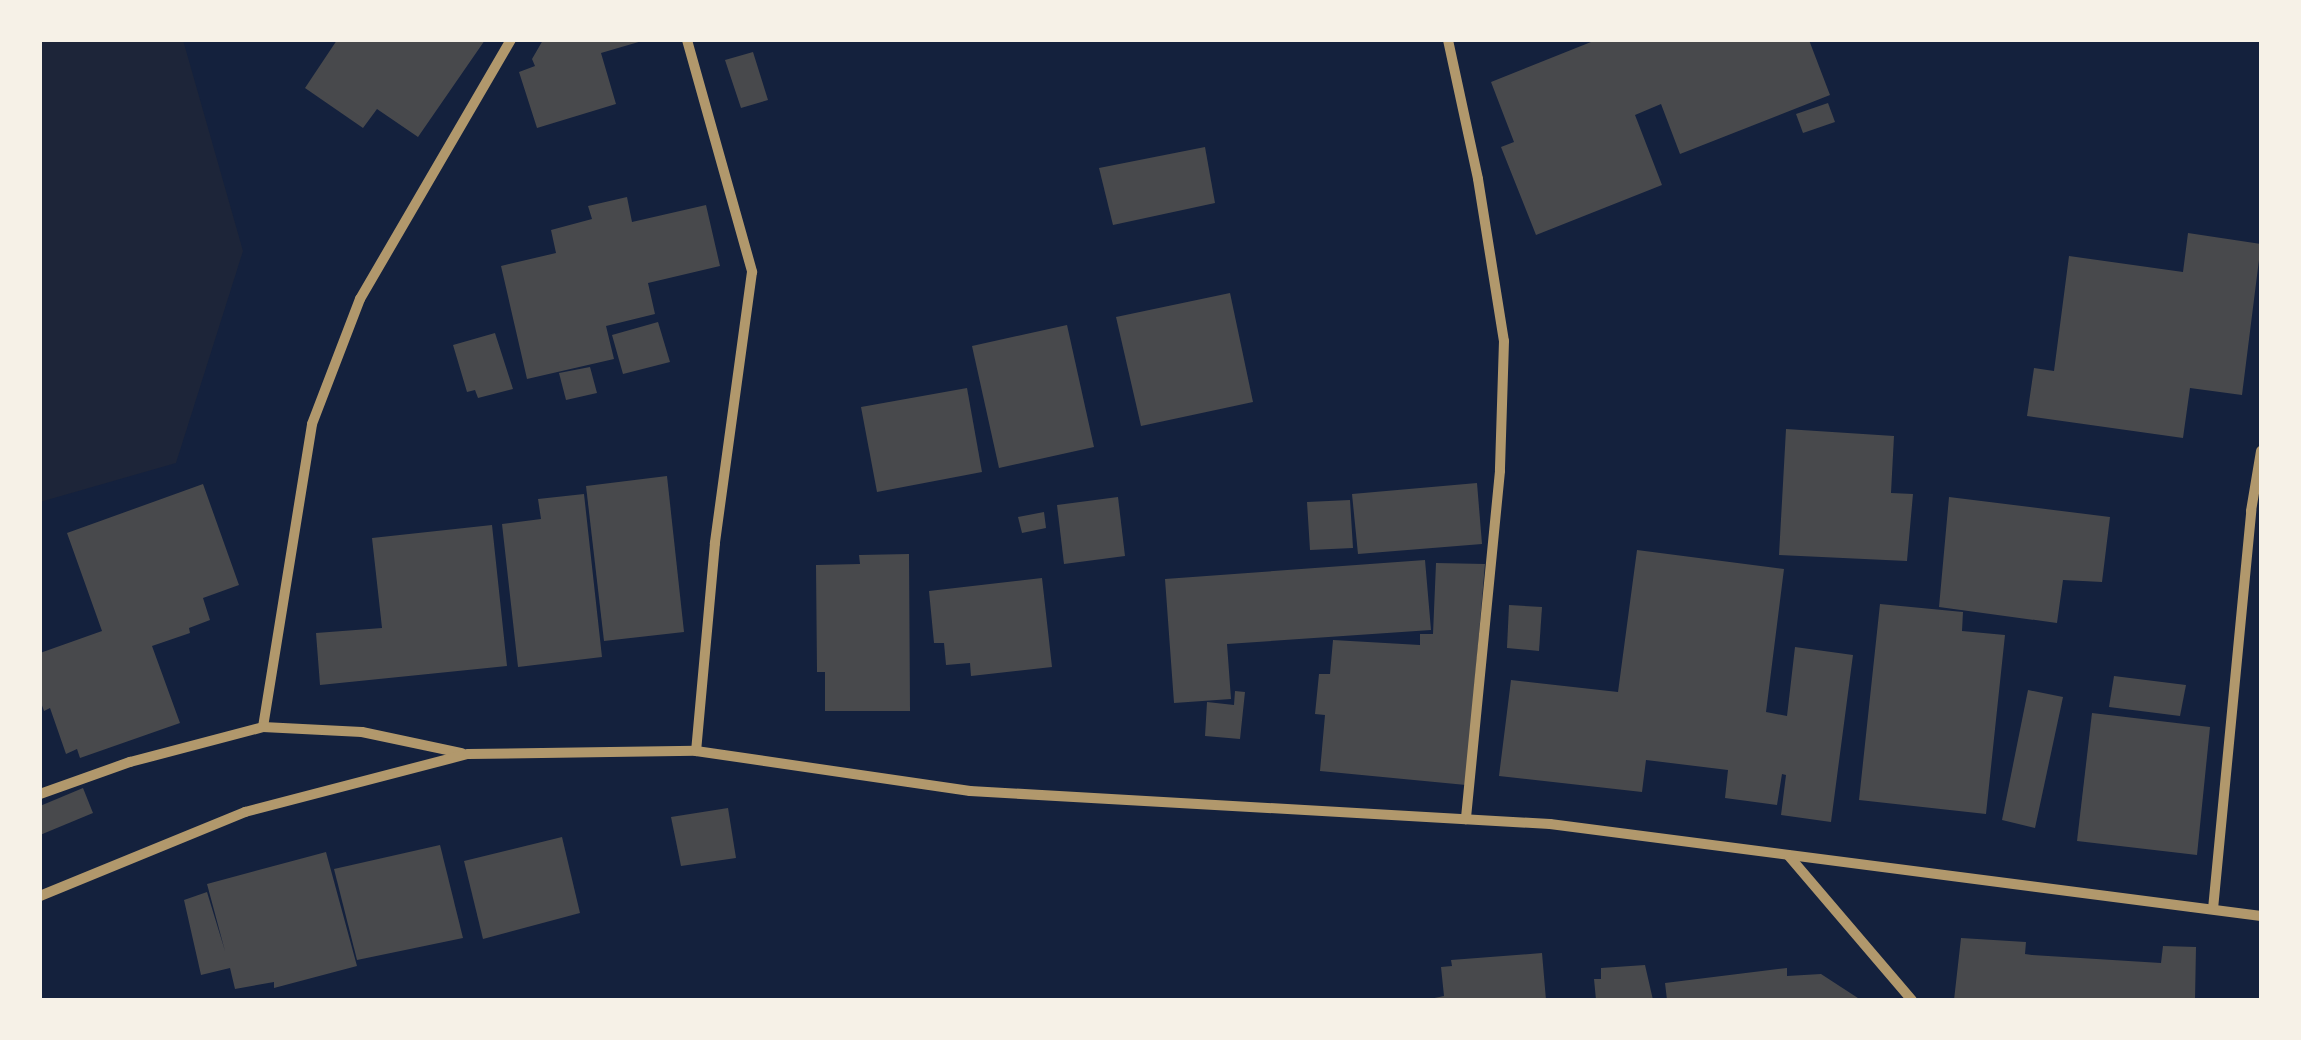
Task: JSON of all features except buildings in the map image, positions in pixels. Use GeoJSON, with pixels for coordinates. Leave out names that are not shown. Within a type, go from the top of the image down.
{"type":"FeatureCollection","features":[{"type":"Feature","properties":{"kind":"street"},"geometry":{"type":"LineString","coordinates":[[262,727],[312,424],[360,300],[511,40]]}},
{"type":"Feature","properties":{"kind":"street"},"geometry":{"type":"LineString","coordinates":[[686,40],[752,272],[715,542],[696,751]]}},
{"type":"Feature","properties":{"kind":"street"},"geometry":{"type":"LineString","coordinates":[[1448,40],[1478,179],[1504,340],[1500,471],[1466,819]]}},
{"type":"Feature","properties":{"kind":"street"},"geometry":{"type":"LineString","coordinates":[[2213,909],[2250,511],[2261,451]]}},
{"type":"Feature","properties":{"kind":"street"},"geometry":{"type":"LineString","coordinates":[[40,794],[130,762],[262,727],[362,732],[468,754],[696,751],[970,791],[1550,824],[2261,916]]}},
{"type":"Feature","properties":{"kind":"street"},"geometry":{"type":"LineString","coordinates":[[40,896],[245,812],[468,754]]}},
{"type":"Feature","properties":{"kind":"street"},"geometry":{"type":"LineString","coordinates":[[1788,855],[1912,1000]]}},
{"type":"Feature","properties":{"kind":"shaded area"},"geometry":{"type":"Polygon","coordinates":[[[40,40],[183,40],[243,251],[176,463],[40,502],[40,40]]]}}]}
